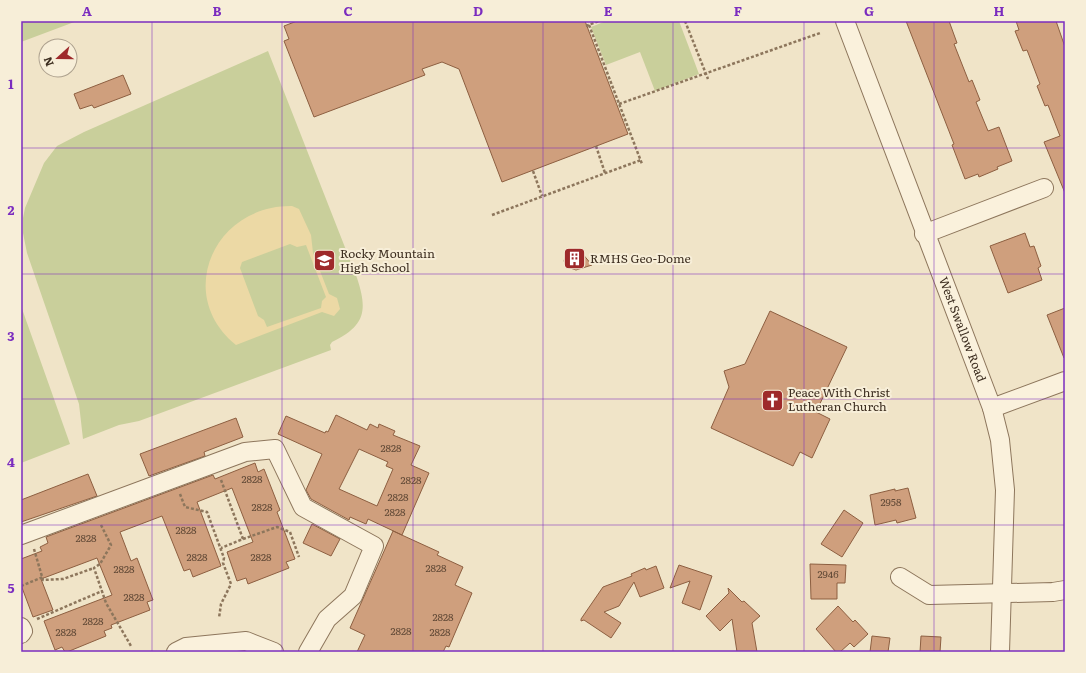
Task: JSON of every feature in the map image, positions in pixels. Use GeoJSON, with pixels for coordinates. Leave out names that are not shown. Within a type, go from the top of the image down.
{"type":"FeatureCollection","features":[{"type":"Feature","properties":{"kind":"street","name":"West Swallow Road"},"geometry":{"type":"LineString","coordinates":[[845,21],[924,234],[992,408],[1000,440],[1005,490],[1000,652]]}},
{"type":"Feature","properties":{"kind":"street"},"geometry":{"type":"LineString","coordinates":[[924,234],[1044,188]]}},
{"type":"Feature","properties":{"kind":"street"},"geometry":{"type":"LineString","coordinates":[[992,408],[1065,381]]}},
{"type":"Feature","properties":{"kind":"street"},"geometry":{"type":"LineString","coordinates":[[25,534],[245,452],[275,448],[303,507],[374,546],[353,596],[327,619],[308,652]]}},
{"type":"Feature","properties":{"kind":"street"},"geometry":{"type":"LineString","coordinates":[[900,577],[928,595],[1002,592],[1054,592],[1065,590]]}},
{"type":"Feature","properties":{"kind":"street"},"geometry":{"type":"LineString","coordinates":[[21,634],[28,623]]}},
{"type":"Feature","properties":{"kind":"street"},"geometry":{"type":"LineString","coordinates":[[176,652],[186,647],[246,641],[274,652]]}},
{"type":"Feature","properties":{"kind":"path"},"geometry":{"type":"LineString","coordinates":[[492,215],[605,173],[641,162],[588,26],[600,21]]}},
{"type":"Feature","properties":{"kind":"path"},"geometry":{"type":"LineString","coordinates":[[685,21],[708,79]]}},
{"type":"Feature","properties":{"kind":"path"},"geometry":{"type":"LineString","coordinates":[[619,104],[820,33]]}},
{"type":"Feature","properties":{"kind":"path"},"geometry":{"type":"LineString","coordinates":[[596,146],[605,173]]}},
{"type":"Feature","properties":{"kind":"path"},"geometry":{"type":"LineString","coordinates":[[533,171],[542,196]]}},
{"type":"Feature","properties":{"kind":"path"},"geometry":{"type":"LineString","coordinates":[[214,463],[243,539]]}},
{"type":"Feature","properties":{"kind":"path"},"geometry":{"type":"LineString","coordinates":[[174,478],[185,507],[207,512],[221,548],[224,558],[223,563],[231,584],[221,604],[219,618]]}},
{"type":"Feature","properties":{"kind":"path"},"geometry":{"type":"LineString","coordinates":[[25,534],[43,580],[63,579],[94,568],[100,564],[111,545],[105,535],[95,508]]}},
{"type":"Feature","properties":{"kind":"path"},"geometry":{"type":"LineString","coordinates":[[221,548],[277,527],[290,532],[299,557]]}},
{"type":"Feature","properties":{"kind":"path"},"geometry":{"type":"LineString","coordinates":[[94,568],[106,602],[131,646]]}},
{"type":"Feature","properties":{"kind":"path"},"geometry":{"type":"LineString","coordinates":[[21,586],[43,578]]}},
{"type":"Feature","properties":{"kind":"path"},"geometry":{"type":"LineString","coordinates":[[28,623],[102,591]]}},
{"type":"Feature","properties":{"kind":"green space"},"geometry":{"type":"Polygon","coordinates":[[[21,21],[77,21],[21,42],[21,21]]]}},
{"type":"Feature","properties":{"kind":"green space"},"geometry":{"type":"Polygon","coordinates":[[[606,21],[679,21],[699,74],[655,91],[640,52],[606,65],[591,27],[606,21]]]}},
{"type":"Feature","properties":{"kind":"green space"},"geometry":{"type":"Polygon","coordinates":[[[268,51],[357,278],[363,309],[361,316],[351,330],[332,342],[330,345],[331,350],[139,421],[119,425],[83,439],[79,404],[27,253],[23,233],[25,208],[44,163],[57,146],[84,132],[268,51]]]}},
{"type":"Feature","properties":{"kind":"green space"},"geometry":{"type":"Polygon","coordinates":[[[21,306],[70,444],[21,463],[21,306]]]}},
{"type":"Feature","properties":{"kind":"sand"},"geometry":{"type":"Polygon","coordinates":[[[292,206],[299,209],[311,235],[313,253],[329,294],[337,298],[340,309],[334,316],[322,312],[236,345],[217,325],[208,302],[206,279],[212,256],[224,236],[242,220],[265,210],[292,206]],[[290,244],[242,262],[240,268],[258,316],[264,320],[267,327],[321,308],[322,301],[326,297],[306,245],[297,247],[290,244]]]}},
{"type":"Feature","properties":{"kind":"building"},"geometry":{"type":"Polygon","coordinates":[[[297,21],[585,21],[628,134],[502,182],[459,69],[442,62],[422,69],[425,75],[314,117],[284,41],[289,39],[284,26],[297,21]]]}},
{"type":"Feature","properties":{"kind":"building"},"geometry":{"type":"Polygon","coordinates":[[[906,21],[949,21],[957,43],[954,44],[969,82],[972,80],[980,100],[976,102],[988,131],[999,127],[1012,161],[979,177],[978,174],[965,179],[952,145],[954,144],[906,21]]]}},
{"type":"Feature","properties":{"kind":"building"},"geometry":{"type":"Polygon","coordinates":[[[1016,21],[1056,21],[1065,47],[1065,193],[1044,142],[1060,136],[1048,105],[1045,106],[1037,86],[1040,84],[1027,50],[1023,51],[1015,31],[1019,30],[1016,21]]]}},
{"type":"Feature","properties":{"kind":"building"},"geometry":{"type":"Polygon","coordinates":[[[123,75],[131,94],[94,108],[92,105],[80,109],[74,94],[123,75]]]}},
{"type":"Feature","properties":{"kind":"building"},"geometry":{"type":"Polygon","coordinates":[[[1025,233],[1030,247],[1034,246],[1041,266],[1038,268],[1042,280],[1008,293],[990,246],[1025,233]]]}},
{"type":"Feature","properties":{"kind":"building","name":"RMHS Geo-Dome"},"geometry":{"type":"Polygon","coordinates":[[[575,249],[581,252],[592,265],[576,270],[567,267],[564,261],[566,254],[575,249]]]}},
{"type":"Feature","properties":{"kind":"building"},"geometry":{"type":"Polygon","coordinates":[[[1065,308],[1065,358],[1064,358],[1047,315],[1065,308]]]}},
{"type":"Feature","properties":{"kind":"building","name":"Peace With Christ Lutheran Church"},"geometry":{"type":"Polygon","coordinates":[[[770,311],[847,347],[816,412],[830,419],[812,458],[800,452],[793,466],[711,428],[729,387],[724,371],[745,364],[770,311]]]}},
{"type":"Feature","properties":{"kind":"building"},"geometry":{"type":"Polygon","coordinates":[[[336,415],[367,430],[370,424],[378,428],[379,424],[395,431],[393,435],[420,446],[411,465],[429,473],[402,535],[368,519],[366,524],[350,517],[349,520],[311,499],[306,490],[322,454],[278,434],[286,416],[325,433],[326,431],[328,432],[336,415]],[[359,449],[339,489],[377,506],[393,469],[386,466],[388,462],[359,449]]]}},
{"type":"Feature","properties":{"kind":"building"},"geometry":{"type":"Polygon","coordinates":[[[236,418],[243,437],[204,452],[205,456],[149,476],[140,454],[236,418]]]}},
{"type":"Feature","properties":{"kind":"building"},"geometry":{"type":"Polygon","coordinates":[[[255,463],[258,472],[264,469],[280,510],[277,512],[295,559],[286,562],[289,568],[248,584],[246,578],[237,581],[227,552],[253,542],[232,488],[197,502],[221,566],[193,577],[190,569],[184,571],[162,516],[120,532],[131,561],[137,558],[153,600],[147,602],[150,610],[111,625],[112,628],[104,631],[106,636],[67,652],[65,652],[62,647],[55,650],[44,621],[112,595],[97,558],[41,579],[53,610],[33,617],[21,585],[21,559],[42,551],[40,547],[48,543],[46,537],[213,475],[215,479],[255,463]]]}},
{"type":"Feature","properties":{"kind":"building"},"geometry":{"type":"Polygon","coordinates":[[[88,474],[97,496],[21,522],[21,500],[88,474]]]}},
{"type":"Feature","properties":{"kind":"building"},"geometry":{"type":"Polygon","coordinates":[[[908,488],[916,518],[897,523],[896,520],[875,525],[870,495],[895,489],[895,491],[908,488]]]}},
{"type":"Feature","properties":{"kind":"building"},"geometry":{"type":"Polygon","coordinates":[[[844,510],[863,523],[842,557],[821,544],[844,510]]]}},
{"type":"Feature","properties":{"kind":"building"},"geometry":{"type":"Polygon","coordinates":[[[312,524],[340,539],[331,556],[303,543],[312,524]]]}},
{"type":"Feature","properties":{"kind":"building"},"geometry":{"type":"Polygon","coordinates":[[[393,531],[439,552],[437,555],[463,567],[455,585],[472,593],[449,647],[446,646],[443,652],[357,652],[365,635],[350,628],[393,531]]]}},
{"type":"Feature","properties":{"kind":"building"},"geometry":{"type":"Polygon","coordinates":[[[810,564],[846,565],[845,583],[837,583],[837,599],[811,599],[810,564]]]}},
{"type":"Feature","properties":{"kind":"building"},"geometry":{"type":"Polygon","coordinates":[[[679,565],[712,576],[700,610],[682,603],[690,581],[670,588],[679,565]]]}},
{"type":"Feature","properties":{"kind":"building"},"geometry":{"type":"Polygon","coordinates":[[[656,566],[664,588],[640,597],[634,582],[619,606],[604,612],[621,623],[611,638],[584,620],[581,621],[603,587],[632,576],[631,574],[645,568],[646,570],[656,566]]]}},
{"type":"Feature","properties":{"kind":"building"},"geometry":{"type":"Polygon","coordinates":[[[728,588],[742,602],[744,601],[760,616],[752,623],[757,652],[737,652],[732,619],[720,631],[706,616],[729,593],[728,588]]]}},
{"type":"Feature","properties":{"kind":"building"},"geometry":{"type":"Polygon","coordinates":[[[838,606],[853,622],[855,620],[868,634],[854,647],[850,643],[840,652],[836,652],[816,629],[838,606]]]}},
{"type":"Feature","properties":{"kind":"building"},"geometry":{"type":"Polygon","coordinates":[[[872,636],[890,638],[888,652],[870,652],[872,636]]]}},
{"type":"Feature","properties":{"kind":"building"},"geometry":{"type":"Polygon","coordinates":[[[921,636],[941,637],[940,652],[920,652],[921,636]]]}},
{"type":"Feature","properties":{"kind":"place","name":"RMHS Geo-Dome"},"geometry":{"type":"Point","coordinates":[574,259]}},
{"type":"Feature","properties":{"kind":"place","name":"Rocky Mountain High School"},"geometry":{"type":"Point","coordinates":[324,261]}},
{"type":"Feature","properties":{"kind":"place","name":"Peace With Christ Lutheran Church"},"geometry":{"type":"Point","coordinates":[773,400]}}]}
